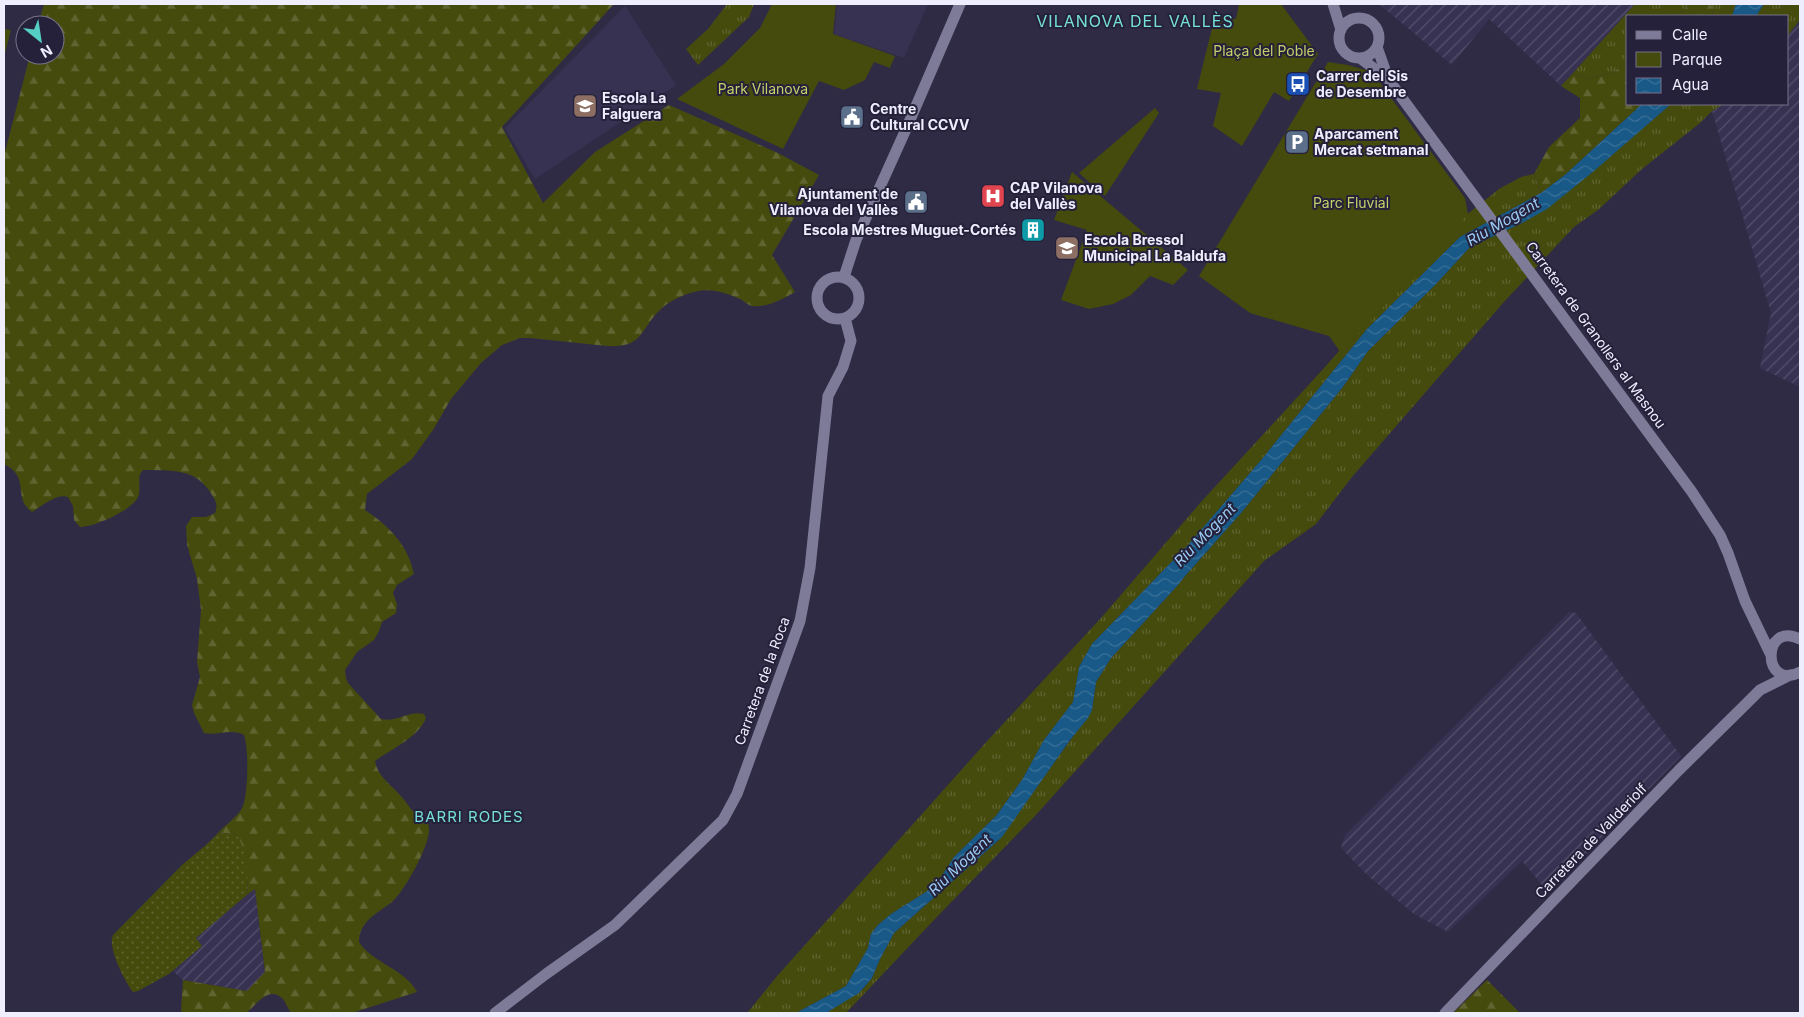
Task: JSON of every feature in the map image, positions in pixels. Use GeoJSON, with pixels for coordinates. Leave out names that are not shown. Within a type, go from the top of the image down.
{"type":"FeatureCollection","features":[{"type":"Feature","properties":{"kind":"street"},"geometry":{"type":"LineString","coordinates":[[844,277],[856,240],[960,4]]}},
{"type":"Feature","properties":{"kind":"street"},"geometry":{"type":"LineString","coordinates":[[1334,4],[1356,18],[1367,19],[1375,25],[1380,34],[1378,47],[1370,55],[1360,58],[1350,56],[1342,50],[1334,4]]}},
{"type":"Feature","properties":{"kind":"street"},"geometry":{"type":"LineString","coordinates":[[1340,30],[1347,22],[1356,18]]}},
{"type":"Feature","properties":{"kind":"street","name":"Carretera de Granollers al Masnou"},"geometry":{"type":"LineString","coordinates":[[1378,47],[1388,79]]}},
{"type":"Feature","properties":{"kind":"street","name":"Carretera de Granollers al Masnou"},"geometry":{"type":"LineString","coordinates":[[1360,58],[1388,79],[1682,478],[1712,522],[1728,552],[1745,601],[1770,656]]}},
{"type":"Feature","properties":{"kind":"street"},"geometry":{"type":"LineString","coordinates":[[836,276],[844,277],[853,282],[859,295],[856,308],[852,314],[845,318],[832,318],[825,315],[817,304],[816,296],[823,282],[836,276]]}},
{"type":"Feature","properties":{"kind":"street","name":"Carretera de la Roca"},"geometry":{"type":"LineString","coordinates":[[495,1013],[615,925],[722,820],[737,794],[800,621],[810,568],[828,396],[843,367],[851,341],[845,318]]}},
{"type":"Feature","properties":{"kind":"street"},"geometry":{"type":"LineString","coordinates":[[1755,621],[1771,633],[1794,636],[1800,639]]}},
{"type":"Feature","properties":{"kind":"street"},"geometry":{"type":"LineString","coordinates":[[1785,636],[1775,642],[1770,656],[1772,664],[1779,672],[1797,674]]}},
{"type":"Feature","properties":{"kind":"street","name":"Carretera de Vallderiolf"},"geometry":{"type":"LineString","coordinates":[[1445,1013],[1679,770],[1760,690],[1768,673],[1770,656]]}},
{"type":"Feature","properties":{"kind":"street","name":"Carretera de Vallderiolf"},"geometry":{"type":"LineString","coordinates":[[1760,690],[1797,674]]}},
{"type":"Feature","properties":{"kind":"street","name":"Carretera de la Roca"},"geometry":{"type":"LineString","coordinates":[[484,1013],[542,974],[546,974]]}},
{"type":"Feature","properties":{"kind":"shaded area"},"geometry":{"type":"Polygon","coordinates":[[[837,4],[928,4],[904,58],[834,34],[837,4]]]}},
{"type":"Feature","properties":{"kind":"shaded area"},"geometry":{"type":"Polygon","coordinates":[[[1379,4],[1635,4],[1561,86],[1489,19],[1452,65],[1379,4]]]}},
{"type":"Feature","properties":{"kind":"shaded area","name":"Escola La Falguera"},"geometry":{"type":"Polygon","coordinates":[[[625,6],[676,85],[535,179],[505,128],[625,6]]]}},
{"type":"Feature","properties":{"kind":"shaded area"},"geometry":{"type":"Polygon","coordinates":[[[1800,20],[1800,387],[1760,368],[1771,313],[1712,111],[1722,105],[1789,105],[1789,34],[1800,20]]]}},
{"type":"Feature","properties":{"kind":"shaded area"},"geometry":{"type":"Polygon","coordinates":[[[1569,612],[1576,613],[1681,756],[1548,892],[1522,861],[1448,932],[1414,914],[1368,876],[1341,848],[1345,835],[1569,612]]]}},
{"type":"Feature","properties":{"kind":"shaded area"},"geometry":{"type":"Polygon","coordinates":[[[255,888],[265,973],[247,991],[183,980],[173,971],[201,946],[196,938],[255,888]]]}},
{"type":"Feature","properties":{"kind":"green space"},"geometry":{"type":"Polygon","coordinates":[[[44,4],[614,4],[502,127],[543,203],[595,152],[669,105],[778,153],[819,175],[772,255],[795,292],[763,306],[751,306],[737,297],[725,293],[706,290],[689,293],[664,307],[653,317],[640,336],[634,341],[619,346],[530,338],[520,338],[502,345],[481,363],[451,399],[433,430],[412,459],[367,494],[365,510],[396,537],[407,554],[414,574],[397,585],[393,593],[397,604],[396,613],[382,622],[374,640],[357,652],[345,670],[346,678],[348,683],[381,719],[387,720],[418,713],[424,714],[426,718],[411,737],[375,761],[381,775],[411,809],[427,821],[429,828],[426,845],[410,878],[397,897],[370,918],[362,928],[359,942],[371,955],[405,977],[417,992],[352,1013],[291,1013],[283,999],[272,994],[262,998],[246,1013],[184,1013],[181,1011],[183,980],[247,991],[265,972],[255,889],[248,894],[247,879],[237,835],[219,832],[239,813],[245,800],[247,782],[246,742],[244,735],[235,732],[204,733],[192,705],[200,677],[197,662],[201,610],[197,579],[187,545],[186,526],[192,517],[206,517],[215,513],[216,506],[215,499],[206,486],[191,475],[173,471],[143,470],[139,477],[139,495],[128,508],[112,517],[80,527],[74,520],[73,506],[68,497],[54,498],[32,512],[23,500],[17,475],[4,464],[4,156],[27,65],[65,65],[65,15],[41,15],[44,4]]]}},
{"type":"Feature","properties":{"kind":"green space"},"geometry":{"type":"Polygon","coordinates":[[[727,4],[754,4],[749,17],[698,65],[686,49],[708,29],[727,4]]]}},
{"type":"Feature","properties":{"kind":"green space","name":"Park Vilanova"},"geometry":{"type":"Polygon","coordinates":[[[772,4],[836,4],[833,34],[895,56],[890,68],[874,62],[865,80],[844,90],[819,81],[783,149],[677,99],[724,64],[760,28],[772,4]]]}},
{"type":"Feature","properties":{"kind":"green space","name":"Plaça del Poble"},"geometry":{"type":"Polygon","coordinates":[[[1239,4],[1281,4],[1318,54],[1289,101],[1274,92],[1242,146],[1213,126],[1221,93],[1197,89],[1215,16],[1236,19],[1239,4]]]}},
{"type":"Feature","properties":{"kind":"green space"},"geometry":{"type":"Polygon","coordinates":[[[1635,4],[1691,4],[1676,15],[1626,15],[1626,63],[1613,72],[1588,79],[1572,74],[1635,4]]]}},
{"type":"Feature","properties":{"kind":"green space"},"geometry":{"type":"Polygon","coordinates":[[[1691,4],[1710,4],[1714,9],[1712,15],[1676,15],[1691,4]]]}},
{"type":"Feature","properties":{"kind":"green space"},"geometry":{"type":"Polygon","coordinates":[[[1710,4],[1736,4],[1732,15],[1712,15],[1714,9],[1710,4]]]}},
{"type":"Feature","properties":{"kind":"green space"},"geometry":{"type":"Polygon","coordinates":[[[1764,4],[1800,4],[1800,20],[1789,34],[1789,15],[1757,15],[1764,4]]]}},
{"type":"Feature","properties":{"kind":"green space"},"geometry":{"type":"Polygon","coordinates":[[[4,29],[11,30],[4,57],[4,29]]]}},
{"type":"Feature","properties":{"kind":"green space","name":"Parc Fluvial"},"geometry":{"type":"Polygon","coordinates":[[[1328,62],[1348,65],[1372,72],[1465,198],[1468,214],[1341,353],[1329,336],[1250,313],[1199,276],[1328,62]]]}},
{"type":"Feature","properties":{"kind":"green space"},"geometry":{"type":"Polygon","coordinates":[[[1626,63],[1626,105],[1641,105],[1566,174],[1541,193],[1534,174],[1549,147],[1580,118],[1580,98],[1561,86],[1572,74],[1588,79],[1613,72],[1626,63]]]}},
{"type":"Feature","properties":{"kind":"green space"},"geometry":{"type":"Polygon","coordinates":[[[1670,105],[1722,105],[1712,111],[1700,123],[1642,169],[1598,210],[1574,227],[1503,303],[1352,477],[1316,524],[1264,561],[1035,816],[846,1013],[826,1013],[863,989],[872,978],[894,933],[998,841],[1092,710],[1096,682],[1111,658],[1241,513],[1342,388],[1368,351],[1437,283],[1470,247],[1522,223],[1579,183],[1670,105]]]}},
{"type":"Feature","properties":{"kind":"green space"},"geometry":{"type":"Polygon","coordinates":[[[1155,108],[1159,113],[1105,196],[1079,173],[1155,108]]]}},
{"type":"Feature","properties":{"kind":"green space"},"geometry":{"type":"Polygon","coordinates":[[[1072,172],[1188,270],[1173,285],[1150,276],[1131,295],[1113,304],[1089,309],[1061,300],[1087,230],[1054,220],[1072,172]]]}},
{"type":"Feature","properties":{"kind":"green space"},"geometry":{"type":"Polygon","coordinates":[[[1534,174],[1541,193],[1460,237],[1367,329],[1262,459],[1189,544],[1092,644],[1079,667],[1073,702],[1044,740],[1022,780],[996,816],[954,857],[941,877],[926,892],[891,914],[878,925],[871,934],[868,948],[846,986],[796,1013],[747,1013],[778,975],[989,739],[1101,618],[1201,502],[1325,367],[1441,235],[1499,189],[1521,177],[1534,174]]]}},
{"type":"Feature","properties":{"kind":"green space"},"geometry":{"type":"Polygon","coordinates":[[[219,832],[237,835],[241,842],[246,863],[248,894],[196,938],[202,946],[169,974],[133,992],[122,973],[112,948],[113,935],[182,865],[219,832]]]}},
{"type":"Feature","properties":{"kind":"green space"},"geometry":{"type":"Polygon","coordinates":[[[1487,980],[1520,1013],[1453,1013],[1487,980]]]}},
{"type":"Feature","properties":{"kind":"water"},"geometry":{"type":"Polygon","coordinates":[[[1736,4],[1764,4],[1757,15],[1732,15],[1736,4]]]}},
{"type":"Feature","properties":{"kind":"water","name":"Riu Mogent"},"geometry":{"type":"Polygon","coordinates":[[[1641,105],[1670,105],[1547,209],[1470,247],[1437,283],[1368,351],[1342,388],[1241,513],[1111,658],[1096,682],[1092,710],[1088,718],[1070,740],[1002,837],[894,933],[872,978],[859,993],[826,1013],[796,1013],[846,986],[868,948],[871,934],[878,925],[891,914],[926,892],[941,877],[954,857],[996,816],[1022,780],[1044,740],[1073,702],[1079,667],[1092,644],[1189,544],[1262,459],[1367,329],[1460,237],[1541,193],[1566,174],[1641,105]]]}},
{"type":"Feature","properties":{"kind":"place","name":"Carrer del Sis de Desembre"},"geometry":{"type":"Point","coordinates":[1298,84]}},
{"type":"Feature","properties":{"kind":"place","name":"Escola La Falguera"},"geometry":{"type":"Point","coordinates":[585,106]}},
{"type":"Feature","properties":{"kind":"place","name":"Centre Cultural CCVV"},"geometry":{"type":"Point","coordinates":[852,117]}},
{"type":"Feature","properties":{"kind":"place","name":"Aparcament Mercat setmanal"},"geometry":{"type":"Point","coordinates":[1297,142]}},
{"type":"Feature","properties":{"kind":"place","name":"CAP Vilanova del Vallès"},"geometry":{"type":"Point","coordinates":[993,196]}},
{"type":"Feature","properties":{"kind":"place","name":"Ajuntament de Vilanova del Vallès"},"geometry":{"type":"Point","coordinates":[916,202]}},
{"type":"Feature","properties":{"kind":"place","name":"Escola Mestres Muguet-Cortés"},"geometry":{"type":"Point","coordinates":[1033,230]}},
{"type":"Feature","properties":{"kind":"place","name":"Escola Bressol Municipal La Baldufa"},"geometry":{"type":"Point","coordinates":[1067,248]}},
{"type":"Feature","properties":{"kind":"district","name":"VILANOVA DEL VALLÈS"},"geometry":{"type":"Point","coordinates":[1135,21]}},
{"type":"Feature","properties":{"kind":"district","name":"BARRI RODES"},"geometry":{"type":"Point","coordinates":[469,817]}}]}
